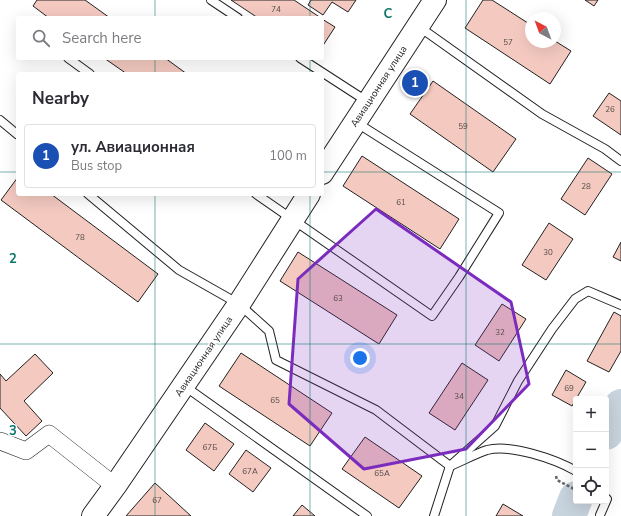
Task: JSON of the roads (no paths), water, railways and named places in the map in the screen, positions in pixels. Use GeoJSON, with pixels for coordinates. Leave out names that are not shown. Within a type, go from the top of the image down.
{"type":"FeatureCollection","features":[{"type":"Feature","properties":{"kind":"street","name":"Авиационная улица"},"geometry":{"type":"LineString","coordinates":[[324,170],[435,0]]}},
{"type":"Feature","properties":{"kind":"street","name":"Авиационная улица"},"geometry":{"type":"LineString","coordinates":[[93,516],[239,304],[307,196]]}},
{"type":"Feature","properties":{"kind":"street"},"geometry":{"type":"LineString","coordinates":[[0,441],[26,451],[49,434],[115,486]]}},
{"type":"Feature","properties":{"kind":"lane"},"geometry":{"type":"LineString","coordinates":[[211,0],[235,16]]}},
{"type":"Feature","properties":{"kind":"lane"},"geometry":{"type":"LineString","coordinates":[[418,26],[542,114],[605,149],[621,161]]}},
{"type":"Feature","properties":{"kind":"lane"},"geometry":{"type":"LineString","coordinates":[[71,60],[87,72]]}},
{"type":"Feature","properties":{"kind":"lane"},"geometry":{"type":"LineString","coordinates":[[303,60],[322,72]]}},
{"type":"Feature","properties":{"kind":"lane"},"geometry":{"type":"LineString","coordinates":[[324,73],[369,102]]}},
{"type":"Feature","properties":{"kind":"lane"},"geometry":{"type":"LineString","coordinates":[[0,120],[16,133]]}},
{"type":"Feature","properties":{"kind":"lane"},"geometry":{"type":"LineString","coordinates":[[259,196],[432,316],[459,277],[499,213],[355,122]]}},
{"type":"Feature","properties":{"kind":"lane"},"geometry":{"type":"LineString","coordinates":[[90,196],[179,270],[239,304],[269,331],[276,360],[376,410],[450,466]]}},
{"type":"Feature","properties":{"kind":"lane"},"geometry":{"type":"LineString","coordinates":[[434,516],[450,466],[496,426],[518,381],[552,329],[575,299],[588,291],[621,305]]}},
{"type":"Feature","properties":{"kind":"lane"},"geometry":{"type":"LineString","coordinates":[[183,385],[367,516]]}},
{"type":"Feature","properties":{"kind":"lane"},"geometry":{"type":"LineString","coordinates":[[450,466],[488,450],[515,449],[548,459],[573,470]]}},
{"type":"Feature","properties":{"kind":"lane"},"geometry":{"type":"LineString","coordinates":[[600,515],[605,504]]}},
{"type":"Feature","properties":{"kind":"waterway"},"geometry":{"type":"LineString","coordinates":[[607,432],[621,406]]}},
{"type":"Feature","properties":{"kind":"waterway"},"geometry":{"type":"LineString","coordinates":[[569,516],[574,504]]}},
{"type":"Feature","properties":{"kind":"place","name":"ул. Авиационная"},"geometry":{"type":"Point","coordinates":[415,83]}}]}
